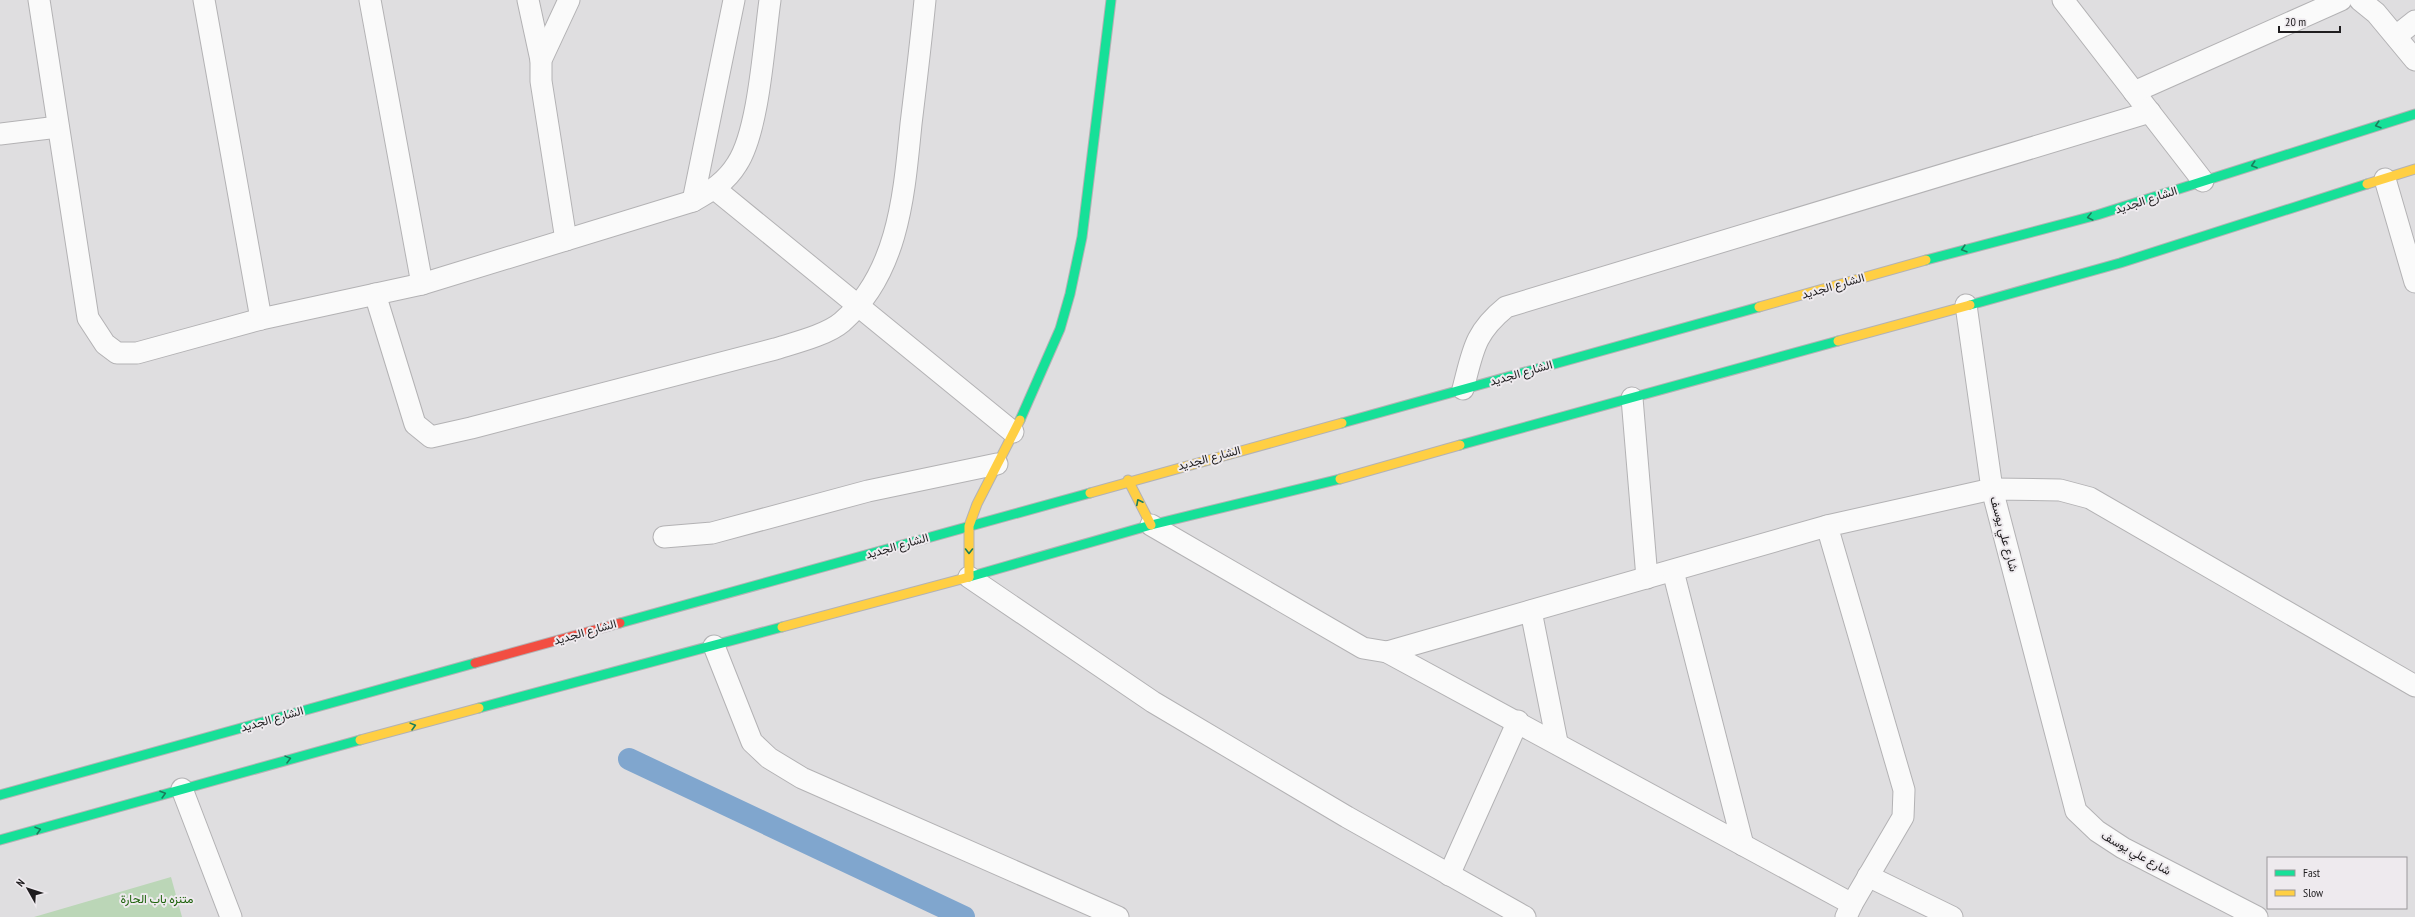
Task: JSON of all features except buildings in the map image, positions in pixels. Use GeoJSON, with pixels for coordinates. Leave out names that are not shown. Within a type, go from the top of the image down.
{"type":"FeatureCollection","features":[{"type":"Feature","properties":{"kind":"main road"},"geometry":{"type":"LineString","coordinates":[[969,577],[969,526],[997,464],[1034,392],[1060,329],[1070,294],[1082,237],[1111,0]]}},
{"type":"Feature","properties":{"kind":"main road","name":"الشارع الجديد"},"geometry":{"type":"LineString","coordinates":[[0,795],[969,526],[1128,480],[1978,246],[2097,215],[2415,114]]}},
{"type":"Feature","properties":{"kind":"main road"},"geometry":{"type":"LineString","coordinates":[[0,840],[182,788],[969,577],[1151,525],[1339,479],[1966,306],[2120,263],[2415,169]]}},
{"type":"Feature","properties":{"kind":"main road"},"geometry":{"type":"LineString","coordinates":[[1128,480],[1151,525]]}},
{"type":"Feature","properties":{"kind":"street"},"geometry":{"type":"LineString","coordinates":[[39,0],[88,318],[105,344],[117,353],[136,353],[261,319],[422,284],[693,201],[715,189],[737,164],[746,146],[754,114],[770,0]]}},
{"type":"Feature","properties":{"kind":"street"},"geometry":{"type":"LineString","coordinates":[[204,0],[261,319]]}},
{"type":"Feature","properties":{"kind":"street"},"geometry":{"type":"LineString","coordinates":[[370,0],[422,284]]}},
{"type":"Feature","properties":{"kind":"street"},"geometry":{"type":"LineString","coordinates":[[528,0],[541,60],[542,87],[566,240]]}},
{"type":"Feature","properties":{"kind":"street"},"geometry":{"type":"LineString","coordinates":[[541,60],[569,0]]}},
{"type":"Feature","properties":{"kind":"street"},"geometry":{"type":"LineString","coordinates":[[693,201],[734,0]]}},
{"type":"Feature","properties":{"kind":"street"},"geometry":{"type":"LineString","coordinates":[[375,294],[415,424],[431,437],[775,349],[812,337],[841,323],[858,306],[881,271],[899,221],[925,0]]}},
{"type":"Feature","properties":{"kind":"street"},"geometry":{"type":"LineString","coordinates":[[2063,0],[2203,181]]}},
{"type":"Feature","properties":{"kind":"street"},"geometry":{"type":"LineString","coordinates":[[2134,92],[2341,0]]}},
{"type":"Feature","properties":{"kind":"street"},"geometry":{"type":"LineString","coordinates":[[2360,0],[2396,36],[2415,60]]}},
{"type":"Feature","properties":{"kind":"street"},"geometry":{"type":"LineString","coordinates":[[2396,36],[2415,21]]}},
{"type":"Feature","properties":{"kind":"street"},"geometry":{"type":"LineString","coordinates":[[1463,389],[1476,339],[1488,321],[1506,307],[2150,112]]}},
{"type":"Feature","properties":{"kind":"street"},"geometry":{"type":"LineString","coordinates":[[0,134],[58,127]]}},
{"type":"Feature","properties":{"kind":"street"},"geometry":{"type":"LineString","coordinates":[[2385,179],[2415,282]]}},
{"type":"Feature","properties":{"kind":"street"},"geometry":{"type":"LineString","coordinates":[[715,189],[1013,432]]}},
{"type":"Feature","properties":{"kind":"street"},"geometry":{"type":"LineString","coordinates":[[1387,652],[1827,526],[1992,489],[1966,306]]}},
{"type":"Feature","properties":{"kind":"street"},"geometry":{"type":"LineString","coordinates":[[1632,398],[1647,578]]}},
{"type":"Feature","properties":{"kind":"street"},"geometry":{"type":"LineString","coordinates":[[664,537],[712,534],[868,491],[997,464]]}},
{"type":"Feature","properties":{"kind":"street","name":"شارع علي يوسف"},"geometry":{"type":"LineString","coordinates":[[2257,917],[2123,848],[2097,832],[2076,811],[1992,489],[2060,490],[2090,498],[2415,686]]}},
{"type":"Feature","properties":{"kind":"street"},"geometry":{"type":"LineString","coordinates":[[1151,525],[1363,648],[1387,652],[1557,742],[1743,845],[1849,910],[1903,817],[1904,790],[1827,526]]}},
{"type":"Feature","properties":{"kind":"street"},"geometry":{"type":"LineString","coordinates":[[1673,571],[1743,845]]}},
{"type":"Feature","properties":{"kind":"street"},"geometry":{"type":"LineString","coordinates":[[969,577],[1153,702],[1347,818],[1525,917]]}},
{"type":"Feature","properties":{"kind":"street"},"geometry":{"type":"LineString","coordinates":[[1530,611],[1557,742]]}},
{"type":"Feature","properties":{"kind":"street"},"geometry":{"type":"LineString","coordinates":[[714,646],[752,742],[769,758],[802,778],[1118,917]]}},
{"type":"Feature","properties":{"kind":"street"},"geometry":{"type":"LineString","coordinates":[[1449,875],[1518,721]]}},
{"type":"Feature","properties":{"kind":"street"},"geometry":{"type":"LineString","coordinates":[[182,788],[231,917]]}},
{"type":"Feature","properties":{"kind":"street"},"geometry":{"type":"LineString","coordinates":[[1868,876],[1952,917]]}},
{"type":"Feature","properties":{"kind":"green space","name":"متنزه باب الحارة"},"geometry":{"type":"Polygon","coordinates":[[[171,877],[182,917],[34,917],[171,877]]]}},
{"type":"Feature","properties":{"kind":"waterway"},"geometry":{"type":"LineString","coordinates":[[629,759],[964,917]]}},
{"type":"Feature","properties":{"kind":"traffic: fast"},"geometry":{"type":"LineString","coordinates":[[1020,420],[1060,329],[1070,294],[1082,237],[1111,0]]}},
{"type":"Feature","properties":{"kind":"traffic: fast"},"geometry":{"type":"LineString","coordinates":[[1926,260],[2097,215],[2415,114]]}},
{"type":"Feature","properties":{"kind":"traffic: fast"},"geometry":{"type":"LineString","coordinates":[[1970,305],[2120,263],[2367,184]]}},
{"type":"Feature","properties":{"kind":"traffic: fast"},"geometry":{"type":"LineString","coordinates":[[1342,423],[1759,307]]}},
{"type":"Feature","properties":{"kind":"traffic: fast"},"geometry":{"type":"LineString","coordinates":[[1460,445],[1838,341]]}},
{"type":"Feature","properties":{"kind":"traffic: fast"},"geometry":{"type":"LineString","coordinates":[[969,577],[1151,525],[1340,479]]}},
{"type":"Feature","properties":{"kind":"traffic: fast"},"geometry":{"type":"LineString","coordinates":[[620,623],[1090,493]]}},
{"type":"Feature","properties":{"kind":"traffic: fast"},"geometry":{"type":"LineString","coordinates":[[479,708],[782,627]]}},
{"type":"Feature","properties":{"kind":"traffic: fast"},"geometry":{"type":"LineString","coordinates":[[0,795],[475,663]]}},
{"type":"Feature","properties":{"kind":"traffic: fast"},"geometry":{"type":"LineString","coordinates":[[0,840],[360,740]]}},
{"type":"Feature","properties":{"kind":"traffic: slow"},"geometry":{"type":"LineString","coordinates":[[2367,184],[2415,169]]}},
{"type":"Feature","properties":{"kind":"traffic: slow"},"geometry":{"type":"LineString","coordinates":[[1759,307],[1926,260]]}},
{"type":"Feature","properties":{"kind":"traffic: slow"},"geometry":{"type":"LineString","coordinates":[[1838,341],[1970,305]]}},
{"type":"Feature","properties":{"kind":"traffic: slow"},"geometry":{"type":"LineString","coordinates":[[969,577],[969,526],[977,504],[1020,420]]}},
{"type":"Feature","properties":{"kind":"traffic: slow"},"geometry":{"type":"LineString","coordinates":[[1090,493],[1342,423]]}},
{"type":"Feature","properties":{"kind":"traffic: slow"},"geometry":{"type":"LineString","coordinates":[[1340,479],[1460,445]]}},
{"type":"Feature","properties":{"kind":"traffic: slow"},"geometry":{"type":"LineString","coordinates":[[1128,480],[1151,525]]}},
{"type":"Feature","properties":{"kind":"traffic: slow"},"geometry":{"type":"LineString","coordinates":[[782,627],[969,577]]}},
{"type":"Feature","properties":{"kind":"traffic: slow"},"geometry":{"type":"LineString","coordinates":[[360,740],[479,708]]}},
{"type":"Feature","properties":{"kind":"traffic: jam"},"geometry":{"type":"LineString","coordinates":[[475,663],[620,623]]}}]}
